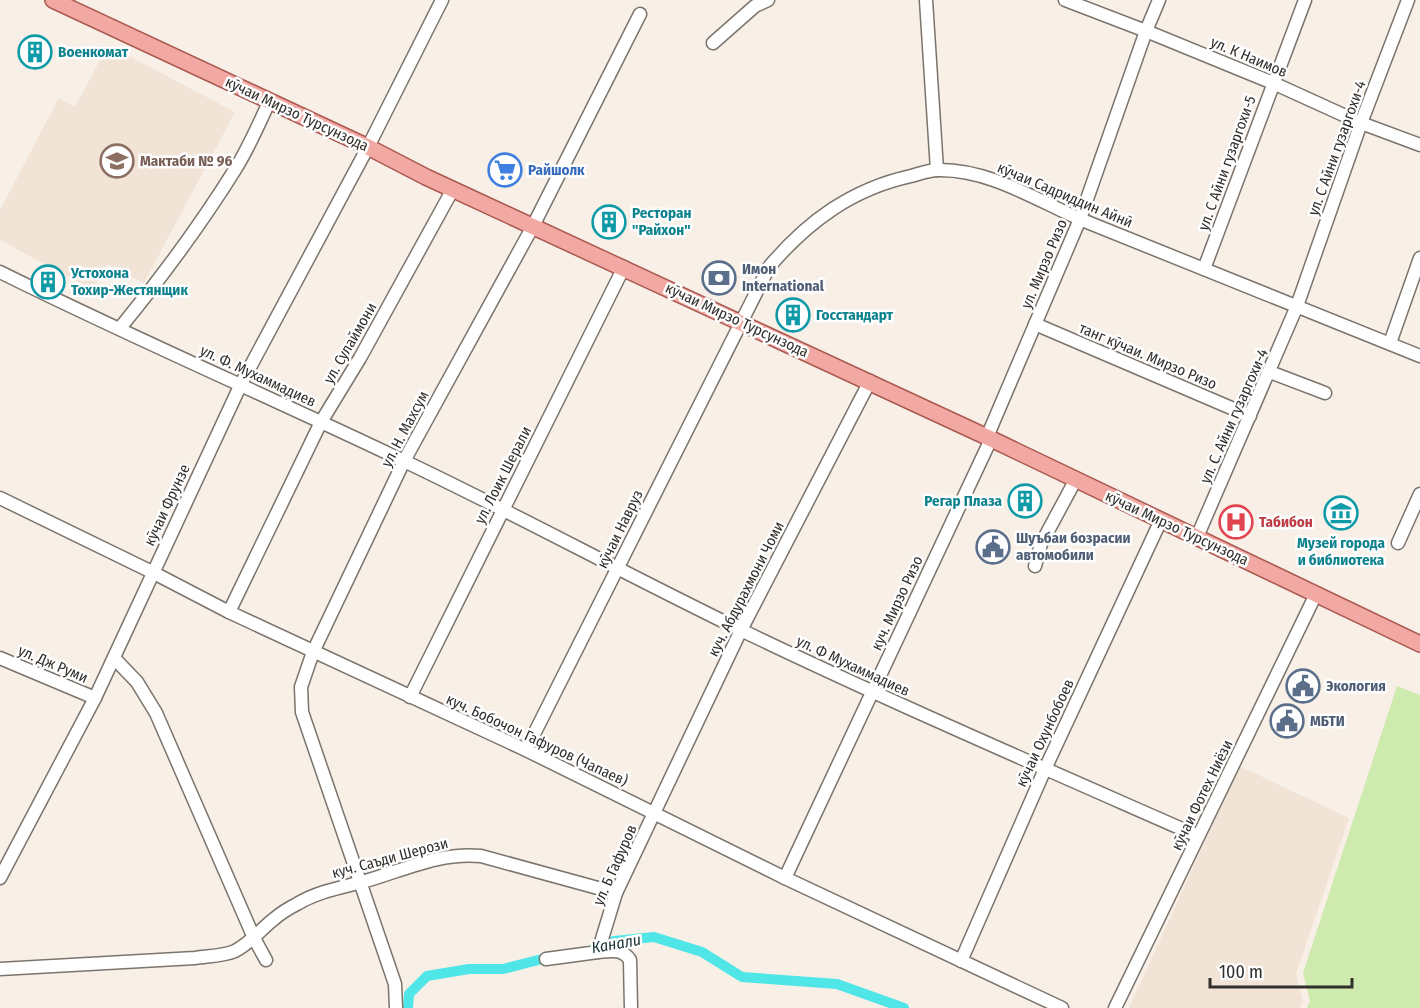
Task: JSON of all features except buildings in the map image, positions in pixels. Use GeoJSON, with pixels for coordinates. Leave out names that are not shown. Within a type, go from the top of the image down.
{"type":"FeatureCollection","features":[{"type":"Feature","properties":{"kind":"main road","name":"кӯчаи Мирзо Турсунзода"},"geometry":{"type":"LineString","coordinates":[[53,0],[453,189],[870,381],[1420,644]]}},
{"type":"Feature","properties":{"kind":"street","name":"кӯчаи Фрунзе"},"geometry":{"type":"LineString","coordinates":[[0,878],[95,698],[241,384],[368,147],[442,0]]}},
{"type":"Feature","properties":{"kind":"street"},"geometry":{"type":"LineString","coordinates":[[713,43],[755,6],[768,0]]}},
{"type":"Feature","properties":{"kind":"street"},"geometry":{"type":"LineString","coordinates":[[926,0],[937,170]]}},
{"type":"Feature","properties":{"kind":"street","name":"ул. К Наимов"},"geometry":{"type":"LineString","coordinates":[[1065,0],[1273,83],[1361,123],[1420,146]]}},
{"type":"Feature","properties":{"kind":"street","name":"ул. Мирзо Ризо"},"geometry":{"type":"LineString","coordinates":[[989,438],[1080,219],[1159,0]]}},
{"type":"Feature","properties":{"kind":"street","name":"ул. С Айни гузаргохи-5"},"geometry":{"type":"LineString","coordinates":[[1204,269],[1305,0]]}},
{"type":"Feature","properties":{"kind":"street","name":"ул. С Айни гузаргохи-4"},"geometry":{"type":"LineString","coordinates":[[1297,306],[1361,123],[1408,0]]}},
{"type":"Feature","properties":{"kind":"street","name":"ул. Н. Махсум"},"geometry":{"type":"LineString","coordinates":[[396,1008],[395,984],[302,712],[301,687],[313,652],[404,461],[533,226],[640,14]]}},
{"type":"Feature","properties":{"kind":"street"},"geometry":{"type":"LineString","coordinates":[[120,328],[201,222],[237,166],[269,102]]}},
{"type":"Feature","properties":{"kind":"street","name":"кӯчаи Садриддин Айнӣ"},"geometry":{"type":"LineString","coordinates":[[741,321],[769,267],[788,244],[830,210],[863,190],[890,180],[937,170],[988,179],[1080,219],[1420,356]]}},
{"type":"Feature","properties":{"kind":"street","name":"ул. Сулаймони"},"geometry":{"type":"LineString","coordinates":[[229,612],[321,422],[360,358],[453,189]]}},
{"type":"Feature","properties":{"kind":"street"},"geometry":{"type":"LineString","coordinates":[[1390,344],[1420,258]]}},
{"type":"Feature","properties":{"kind":"street","name":"ул. Лоик Шерали"},"geometry":{"type":"LineString","coordinates":[[410,697],[502,508],[624,267]]}},
{"type":"Feature","properties":{"kind":"street","name":"ул. Ф. Мухаммадиев"},"geometry":{"type":"LineString","coordinates":[[0,272],[502,508]]}},
{"type":"Feature","properties":{"kind":"street","name":"ул. С. Айни гузаргохи-4"},"geometry":{"type":"LineString","coordinates":[[1197,537],[1297,306]]}},
{"type":"Feature","properties":{"kind":"street","name":"кӯчаи Навруз"},"geometry":{"type":"LineString","coordinates":[[526,750],[741,321]]}},
{"type":"Feature","properties":{"kind":"street","name":"танг кӯчаи. Мирзо Ризо"},"geometry":{"type":"LineString","coordinates":[[1035,324],[1250,416]]}},
{"type":"Feature","properties":{"kind":"street"},"geometry":{"type":"LineString","coordinates":[[1270,372],[1325,393]]}},
{"type":"Feature","properties":{"kind":"street","name":"куч. Абдурахмони Чоми"},"geometry":{"type":"LineString","coordinates":[[655,813],[741,630],[870,381]]}},
{"type":"Feature","properties":{"kind":"street","name":"куч. Мирзо Ризо"},"geometry":{"type":"LineString","coordinates":[[785,878],[989,438]]}},
{"type":"Feature","properties":{"kind":"street"},"geometry":{"type":"LineString","coordinates":[[1035,566],[1041,544],[1076,479]]}},
{"type":"Feature","properties":{"kind":"street"},"geometry":{"type":"LineString","coordinates":[[1398,543],[1420,494]]}},
{"type":"Feature","properties":{"kind":"street","name":"куч. Бобочон Гафуров (Чапаев)"},"geometry":{"type":"LineString","coordinates":[[0,498],[229,612],[526,750],[785,878],[1062,1008]]}},
{"type":"Feature","properties":{"kind":"street","name":"ул. Ф Мухаммадиев"},"geometry":{"type":"LineString","coordinates":[[502,508],[618,569],[872,692],[1198,836]]}},
{"type":"Feature","properties":{"kind":"street","name":"кӯчаи Охунбобоев"},"geometry":{"type":"LineString","coordinates":[[961,961],[1045,769],[1161,520]]}},
{"type":"Feature","properties":{"kind":"street","name":"кӯчаи Фотех Ниёзи"},"geometry":{"type":"LineString","coordinates":[[1115,1008],[1316,594]]}},
{"type":"Feature","properties":{"kind":"street","name":"ул. Дж Руми"},"geometry":{"type":"LineString","coordinates":[[0,658],[95,698]]}},
{"type":"Feature","properties":{"kind":"street"},"geometry":{"type":"LineString","coordinates":[[114,658],[137,682],[156,713],[254,938],[266,960]]}},
{"type":"Feature","properties":{"kind":"street","name":"ул. Б Гафуров"},"geometry":{"type":"LineString","coordinates":[[598,952],[616,893],[655,813]]}},
{"type":"Feature","properties":{"kind":"street","name":"куч. Саъди Шерози"},"geometry":{"type":"LineString","coordinates":[[0,969],[195,958],[235,951],[254,938],[274,918],[300,902],[327,890],[361,882],[437,858],[463,854],[481,856],[616,893]]}},
{"type":"Feature","properties":{"kind":"street"},"geometry":{"type":"LineString","coordinates":[[546,959],[598,952],[619,951],[627,955],[630,960],[632,1008]]}},
{"type":"Feature","properties":{"kind":"shaded area","name":"Мактаби № 96"},"geometry":{"type":"Polygon","coordinates":[[[108,45],[235,112],[144,283],[107,264],[93,290],[0,240],[0,210],[59,98],[75,107],[108,45]]]}},
{"type":"Feature","properties":{"kind":"shaded area"},"geometry":{"type":"Polygon","coordinates":[[[1239,766],[1349,818],[1296,974],[1303,1002],[1300,1008],[1129,1008],[1239,766]]]}},
{"type":"Feature","properties":{"kind":"green space"},"geometry":{"type":"Polygon","coordinates":[[[1397,686],[1420,695],[1420,1008],[1307,1008],[1310,1001],[1303,973],[1397,686]]]}},
{"type":"Feature","properties":{"kind":"waterway","name":"Канали"},"geometry":{"type":"LineString","coordinates":[[595,946],[614,941],[654,937],[702,952],[742,977],[837,984],[904,1008]]}},
{"type":"Feature","properties":{"kind":"waterway","name":"Канали"},"geometry":{"type":"LineString","coordinates":[[408,1008],[409,994],[427,976],[469,969],[503,969],[554,956]]}},
{"type":"Feature","properties":{"kind":"place","name":"Военкомат"},"geometry":{"type":"Point","coordinates":[35,52]}},
{"type":"Feature","properties":{"kind":"place","name":"Мактаби № 96"},"geometry":{"type":"Point","coordinates":[117,161]}},
{"type":"Feature","properties":{"kind":"place","name":"Райшолк"},"geometry":{"type":"Point","coordinates":[505,170]}},
{"type":"Feature","properties":{"kind":"place","name":"Ресторан \"Райхон\""},"geometry":{"type":"Point","coordinates":[609,222]}},
{"type":"Feature","properties":{"kind":"place","name":"Имон International"},"geometry":{"type":"Point","coordinates":[719,278]}},
{"type":"Feature","properties":{"kind":"place","name":"Устохона Тохир-Жестянщик"},"geometry":{"type":"Point","coordinates":[48,282]}},
{"type":"Feature","properties":{"kind":"place","name":"Госстандарт"},"geometry":{"type":"Point","coordinates":[793,315]}},
{"type":"Feature","properties":{"kind":"place","name":"Регар Плаза"},"geometry":{"type":"Point","coordinates":[1025,501]}},
{"type":"Feature","properties":{"kind":"place","name":"Музей города и библиотека"},"geometry":{"type":"Point","coordinates":[1341,513]}},
{"type":"Feature","properties":{"kind":"place","name":"Табибон"},"geometry":{"type":"Point","coordinates":[1236,522]}},
{"type":"Feature","properties":{"kind":"place","name":"Шуъбаи бозрасии автомобили"},"geometry":{"type":"Point","coordinates":[993,547]}},
{"type":"Feature","properties":{"kind":"place","name":"Экология"},"geometry":{"type":"Point","coordinates":[1303,686]}},
{"type":"Feature","properties":{"kind":"place","name":"МБТИ"},"geometry":{"type":"Point","coordinates":[1287,721]}}]}
